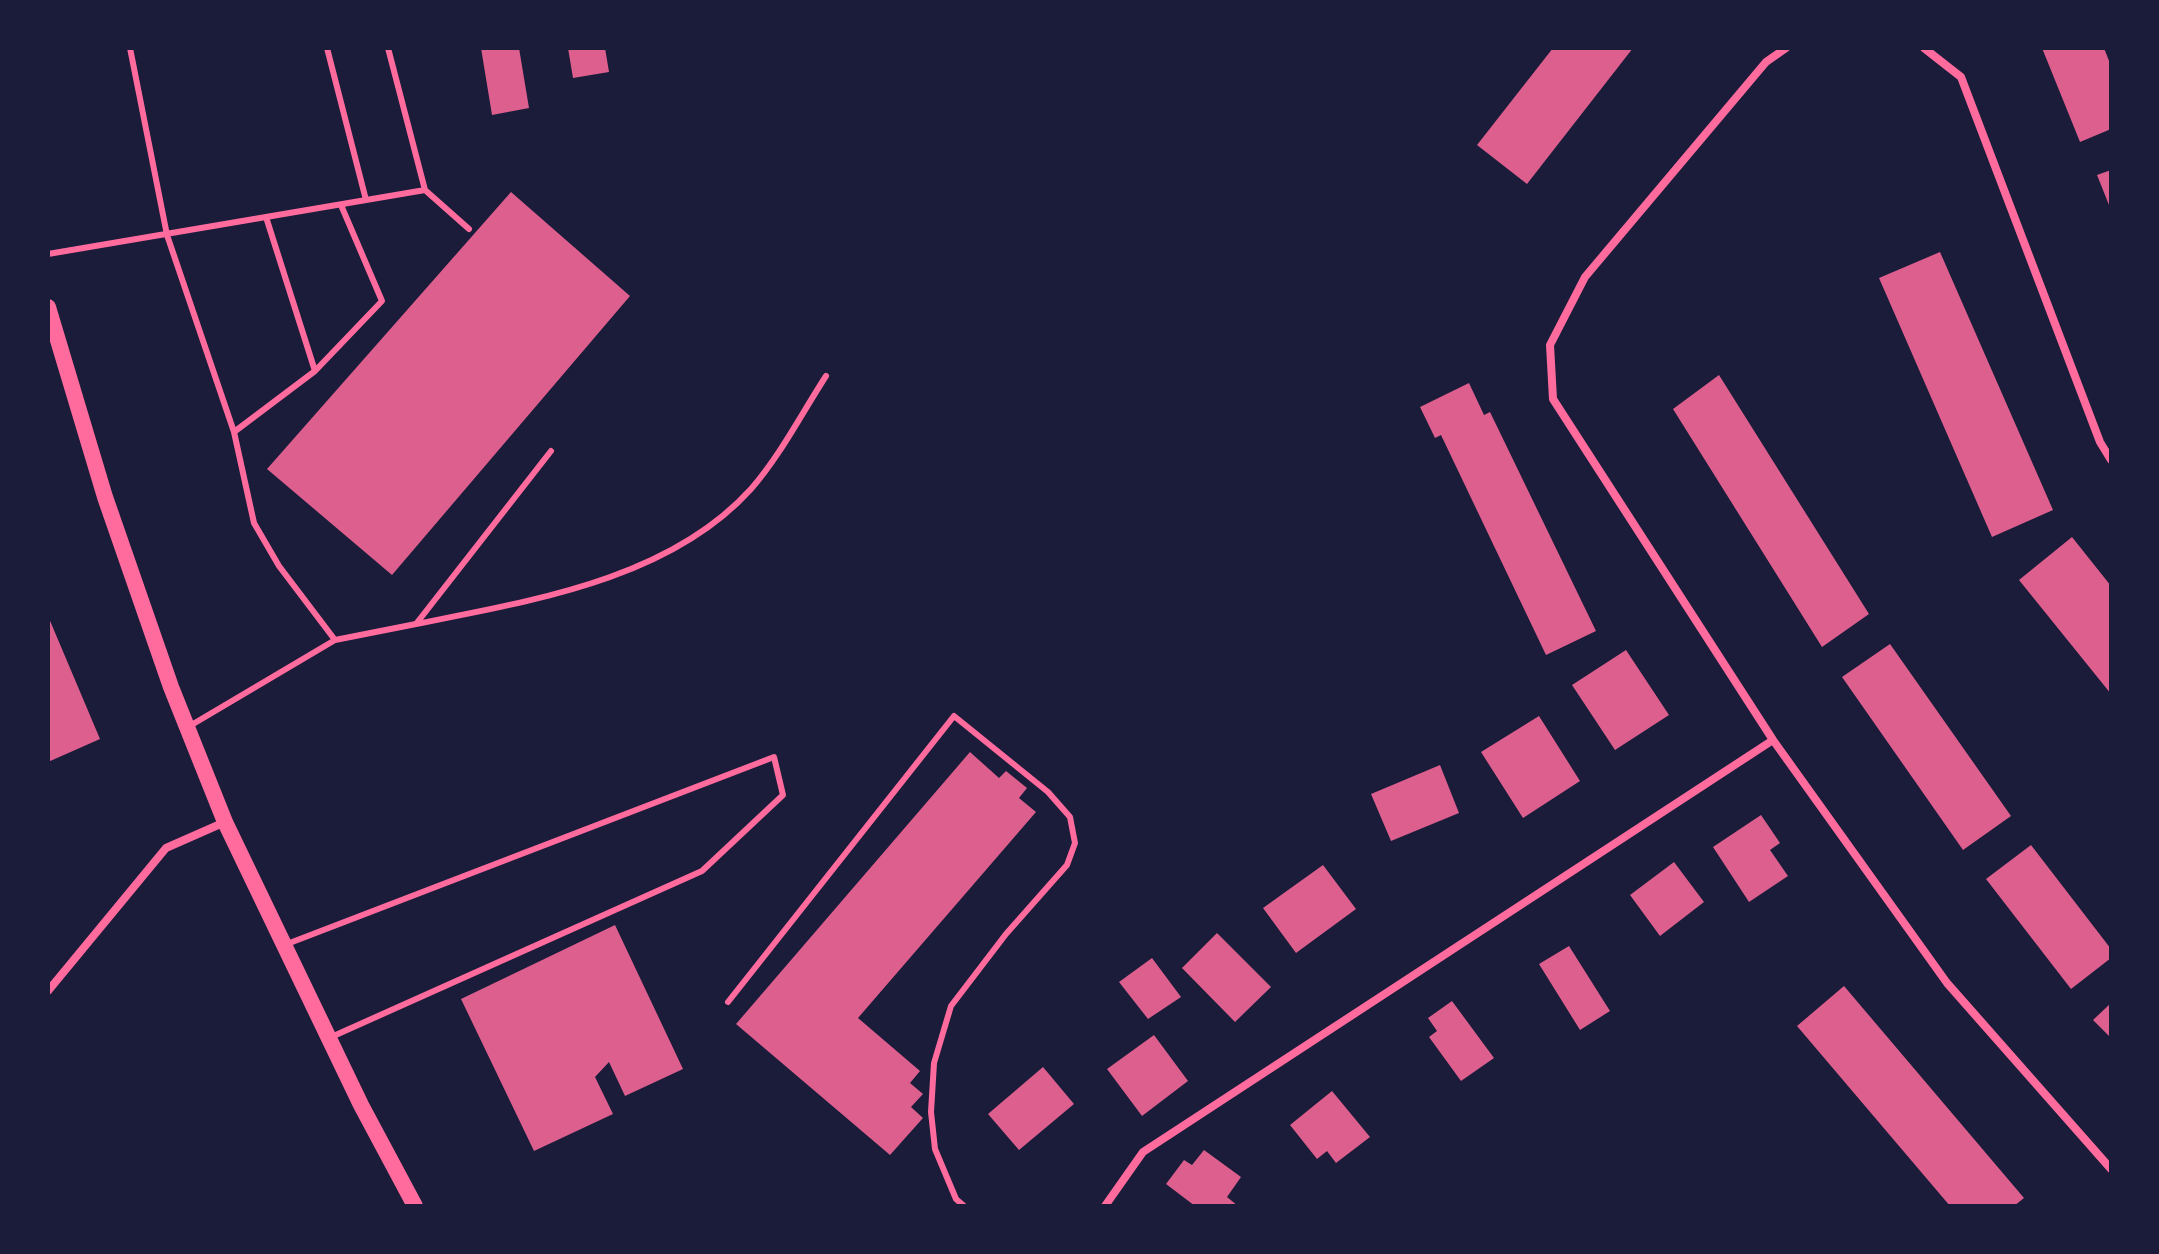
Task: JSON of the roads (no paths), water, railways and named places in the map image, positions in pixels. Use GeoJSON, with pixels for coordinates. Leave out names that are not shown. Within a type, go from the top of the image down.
{"type":"FeatureCollection","features":[{"type":"Feature","properties":{"kind":"main road"},"geometry":{"type":"LineString","coordinates":[[48,307],[105,497],[225,822],[329,1038],[415,1206]]}},
{"type":"Feature","properties":{"kind":"street"},"geometry":{"type":"LineString","coordinates":[[1786,48],[1766,62],[1585,277],[1550,345],[1553,399],[1773,740],[1947,983],[2111,1169]]}},
{"type":"Feature","properties":{"kind":"street"},"geometry":{"type":"LineString","coordinates":[[1924,48],[1961,77],[2100,442],[2111,460]]}},
{"type":"Feature","properties":{"kind":"street"},"geometry":{"type":"LineString","coordinates":[[1105,1206],[1143,1152],[1773,740]]}},
{"type":"Feature","properties":{"kind":"street"},"geometry":{"type":"LineString","coordinates":[[48,991],[166,848],[225,822]]}},
{"type":"Feature","properties":{"kind":"lane"},"geometry":{"type":"LineString","coordinates":[[130,48],[167,235],[234,432],[254,523],[279,566],[335,640]]}},
{"type":"Feature","properties":{"kind":"lane"},"geometry":{"type":"LineString","coordinates":[[327,48],[366,200]]}},
{"type":"Feature","properties":{"kind":"lane"},"geometry":{"type":"LineString","coordinates":[[388,48],[425,190],[469,229]]}},
{"type":"Feature","properties":{"kind":"lane"},"geometry":{"type":"LineString","coordinates":[[48,254],[90,244],[167,235],[425,190]]}},
{"type":"Feature","properties":{"kind":"lane"},"geometry":{"type":"LineString","coordinates":[[234,432],[315,371],[382,301],[341,205]]}},
{"type":"Feature","properties":{"kind":"lane"},"geometry":{"type":"LineString","coordinates":[[266,217],[315,371]]}},
{"type":"Feature","properties":{"kind":"lane"},"geometry":{"type":"LineString","coordinates":[[188,727],[335,640],[569,593],[691,540],[751,489],[826,376]]}},
{"type":"Feature","properties":{"kind":"lane"},"geometry":{"type":"LineString","coordinates":[[416,624],[551,451]]}},
{"type":"Feature","properties":{"kind":"lane"},"geometry":{"type":"LineString","coordinates":[[728,1002],[954,716],[1048,792],[1070,817],[1075,843],[1067,865],[1006,934],[951,1006],[934,1063],[931,1112],[935,1149],[956,1199],[964,1206]]}},
{"type":"Feature","properties":{"kind":"lane"},"geometry":{"type":"LineString","coordinates":[[284,946],[774,757],[783,795],[702,871],[329,1038]]}}]}
